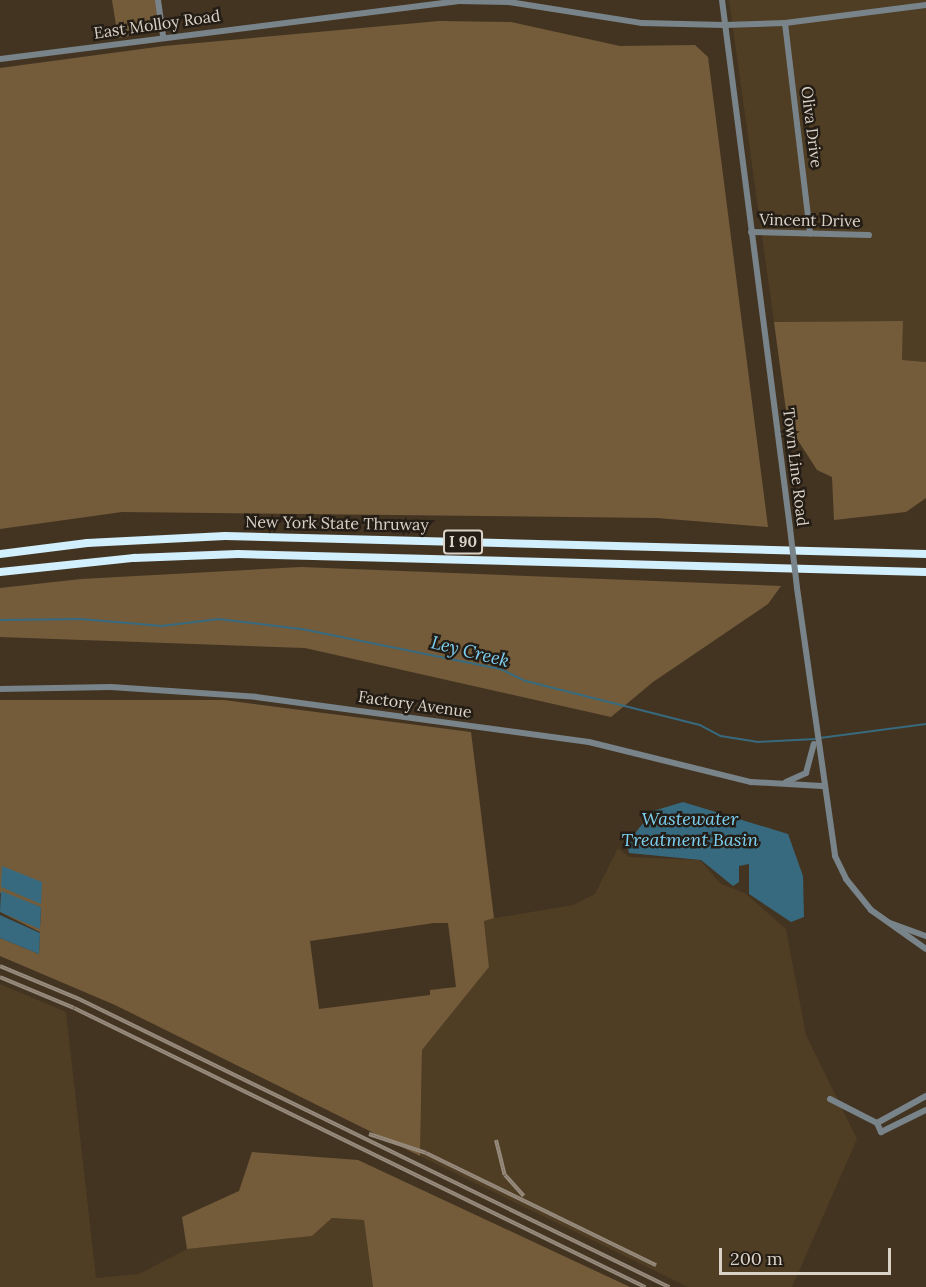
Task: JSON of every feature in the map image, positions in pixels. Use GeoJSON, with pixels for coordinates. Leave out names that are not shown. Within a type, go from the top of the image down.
{"type":"FeatureCollection","features":[{"type":"Feature","properties":{"kind":"highway","name":"New York State Thruway"},"geometry":{"type":"LineString","coordinates":[[0,554],[87,543],[225,536],[926,554]]}},
{"type":"Feature","properties":{"kind":"highway","name":"New York State Thruway"},"geometry":{"type":"LineString","coordinates":[[0,572],[134,558],[238,554],[926,572]]}},
{"type":"Feature","properties":{"kind":"street"},"geometry":{"type":"LineString","coordinates":[[158,0],[163,37]]}},
{"type":"Feature","properties":{"kind":"street","name":"Town Line Road"},"geometry":{"type":"LineString","coordinates":[[722,0],[816,734],[815,752]]}},
{"type":"Feature","properties":{"kind":"street","name":"East Molloy Road"},"geometry":{"type":"LineString","coordinates":[[0,59],[457,1],[528,5],[642,23],[724,25],[785,23],[922,4]]}},
{"type":"Feature","properties":{"kind":"street","name":"Oliva Drive"},"geometry":{"type":"LineString","coordinates":[[785,23],[810,234]]}},
{"type":"Feature","properties":{"kind":"street","name":"Vincent Drive"},"geometry":{"type":"LineString","coordinates":[[751,232],[869,235]]}},
{"type":"Feature","properties":{"kind":"street","name":"Factory Avenue"},"geometry":{"type":"LineString","coordinates":[[0,689],[111,687],[256,697],[577,741],[727,778],[822,786]]}},
{"type":"Feature","properties":{"kind":"street"},"geometry":{"type":"LineString","coordinates":[[781,784],[807,773],[815,752]]}},
{"type":"Feature","properties":{"kind":"street"},"geometry":{"type":"LineString","coordinates":[[815,752],[835,856],[856,893],[884,921],[926,949]]}},
{"type":"Feature","properties":{"kind":"street"},"geometry":{"type":"LineString","coordinates":[[884,921],[926,936]]}},
{"type":"Feature","properties":{"kind":"street"},"geometry":{"type":"LineString","coordinates":[[877,1123],[926,1096]]}},
{"type":"Feature","properties":{"kind":"street"},"geometry":{"type":"LineString","coordinates":[[830,1099],[877,1123],[881,1132],[926,1110]]}},
{"type":"Feature","properties":{"kind":"shaded area"},"geometry":{"type":"Polygon","coordinates":[[[112,0],[157,0],[162,30],[118,38],[112,0]]]}},
{"type":"Feature","properties":{"kind":"shaded area"},"geometry":{"type":"Polygon","coordinates":[[[729,0],[926,0],[926,362],[902,360],[903,321],[774,322],[729,0]]]}},
{"type":"Feature","properties":{"kind":"shaded area"},"geometry":{"type":"Polygon","coordinates":[[[439,21],[511,22],[620,46],[695,45],[708,57],[768,527],[657,518],[122,512],[0,529],[0,68],[164,46],[439,21]]]}},
{"type":"Feature","properties":{"kind":"shaded area"},"geometry":{"type":"Polygon","coordinates":[[[903,321],[902,360],[926,362],[926,498],[906,512],[834,520],[832,477],[817,470],[788,425],[774,322],[903,321]]]}},
{"type":"Feature","properties":{"kind":"shaded area"},"geometry":{"type":"Polygon","coordinates":[[[301,567],[781,586],[768,604],[653,682],[611,717],[305,648],[0,637],[0,588],[81,579],[301,567]]]}},
{"type":"Feature","properties":{"kind":"shaded area"},"geometry":{"type":"Polygon","coordinates":[[[0,700],[224,700],[471,732],[494,918],[484,921],[489,967],[422,1050],[420,1156],[115,1005],[0,956],[0,938],[39,954],[40,932],[0,912],[40,928],[41,907],[0,893],[0,700]],[[434,923],[310,941],[319,1009],[430,995],[430,990],[456,987],[448,923],[434,923]]]}},
{"type":"Feature","properties":{"kind":"shaded area"},"geometry":{"type":"Polygon","coordinates":[[[618,848],[629,857],[700,860],[721,884],[745,893],[786,929],[806,1035],[857,1139],[792,1287],[688,1287],[420,1156],[422,1050],[489,967],[484,920],[573,905],[595,894],[618,848]]]}},
{"type":"Feature","properties":{"kind":"shaded area"},"geometry":{"type":"Polygon","coordinates":[[[0,984],[66,1012],[96,1278],[139,1274],[187,1249],[312,1236],[332,1218],[364,1220],[373,1287],[0,1287],[0,984]]]}},
{"type":"Feature","properties":{"kind":"shaded area"},"geometry":{"type":"Polygon","coordinates":[[[252,1152],[358,1160],[630,1287],[373,1287],[364,1220],[332,1218],[312,1236],[187,1249],[182,1217],[239,1191],[252,1152]]]}},
{"type":"Feature","properties":{"kind":"water","name":"Wastewater Treatment Basin"},"geometry":{"type":"Polygon","coordinates":[[[683,802],[788,834],[803,876],[804,917],[791,922],[749,894],[749,864],[739,866],[739,882],[733,886],[701,860],[629,853],[627,843],[653,811],[683,802]]]}},
{"type":"Feature","properties":{"kind":"water"},"geometry":{"type":"Polygon","coordinates":[[[2,866],[42,882],[41,904],[1,887],[2,866]]]}},
{"type":"Feature","properties":{"kind":"water"},"geometry":{"type":"Polygon","coordinates":[[[1,891],[41,907],[40,929],[0,912],[1,891]]]}},
{"type":"Feature","properties":{"kind":"water"},"geometry":{"type":"Polygon","coordinates":[[[0,915],[40,933],[39,954],[0,938],[0,915]]]}},
{"type":"Feature","properties":{"kind":"waterway","name":"Ley Creek"},"geometry":{"type":"LineString","coordinates":[[0,620],[81,619],[162,626],[219,619],[302,629],[501,669],[526,681],[700,725],[721,736],[757,742],[815,739]]}},
{"type":"Feature","properties":{"kind":"waterway","name":"Ley Creek"},"geometry":{"type":"LineString","coordinates":[[820,738],[926,724]]}},
{"type":"Feature","properties":{"kind":"railway"},"geometry":{"type":"LineString","coordinates":[[0,966],[79,999],[669,1287]]}},
{"type":"Feature","properties":{"kind":"railway"},"geometry":{"type":"LineString","coordinates":[[0,977],[74,1008],[645,1287]]}},
{"type":"Feature","properties":{"kind":"railway"},"geometry":{"type":"LineString","coordinates":[[369,1134],[426,1153],[656,1265]]}},
{"type":"Feature","properties":{"kind":"railway"},"geometry":{"type":"LineString","coordinates":[[496,1140],[505,1175],[524,1196]]}}]}
